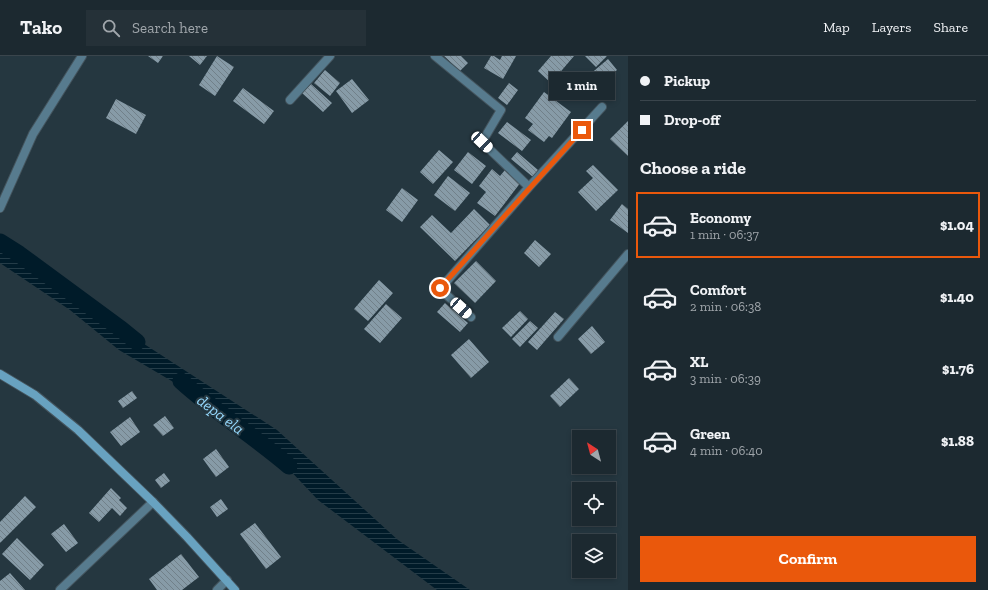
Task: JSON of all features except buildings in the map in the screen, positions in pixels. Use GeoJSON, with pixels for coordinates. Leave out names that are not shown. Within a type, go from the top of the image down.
{"type":"FeatureCollection","features":[{"type":"Feature","properties":{"kind":"street"},"geometry":{"type":"LineString","coordinates":[[0,208],[33,134],[82,56]]}},
{"type":"Feature","properties":{"kind":"street"},"geometry":{"type":"LineString","coordinates":[[290,100],[330,56]]}},
{"type":"Feature","properties":{"kind":"street"},"geometry":{"type":"LineString","coordinates":[[435,56],[501,110],[482,142],[529,187]]}},
{"type":"Feature","properties":{"kind":"street"},"geometry":{"type":"LineString","coordinates":[[471,317],[440,288],[602,107]]}},
{"type":"Feature","properties":{"kind":"street"},"geometry":{"type":"LineString","coordinates":[[558,337],[628,254]]}},
{"type":"Feature","properties":{"kind":"street"},"geometry":{"type":"LineString","coordinates":[[0,374],[35,395],[78,430],[153,502],[235,590]]}},
{"type":"Feature","properties":{"kind":"street"},"geometry":{"type":"LineString","coordinates":[[60,590],[153,502]]}},
{"type":"Feature","properties":{"kind":"street"},"geometry":{"type":"LineString","coordinates":[[217,590],[226,580]]}},
{"type":"Feature","properties":{"kind":"water"},"geometry":{"type":"Polygon","coordinates":[[[0,240],[121,329],[277,430],[398,540],[470,590],[437,590],[318,500],[248,426],[119,350],[70,310],[0,263],[0,240]]]}},
{"type":"Feature","properties":{"kind":"waterway","name":"depa ela"},"geometry":{"type":"LineString","coordinates":[[0,242],[19,254],[137,342]]}},
{"type":"Feature","properties":{"kind":"waterway","name":"depa ela"},"geometry":{"type":"LineString","coordinates":[[181,381],[207,403],[289,466]]}},
{"type":"Feature","properties":{"kind":"route"},"geometry":{"type":"LineString","coordinates":[[440,288],[529,187],[582,130]]}}]}
